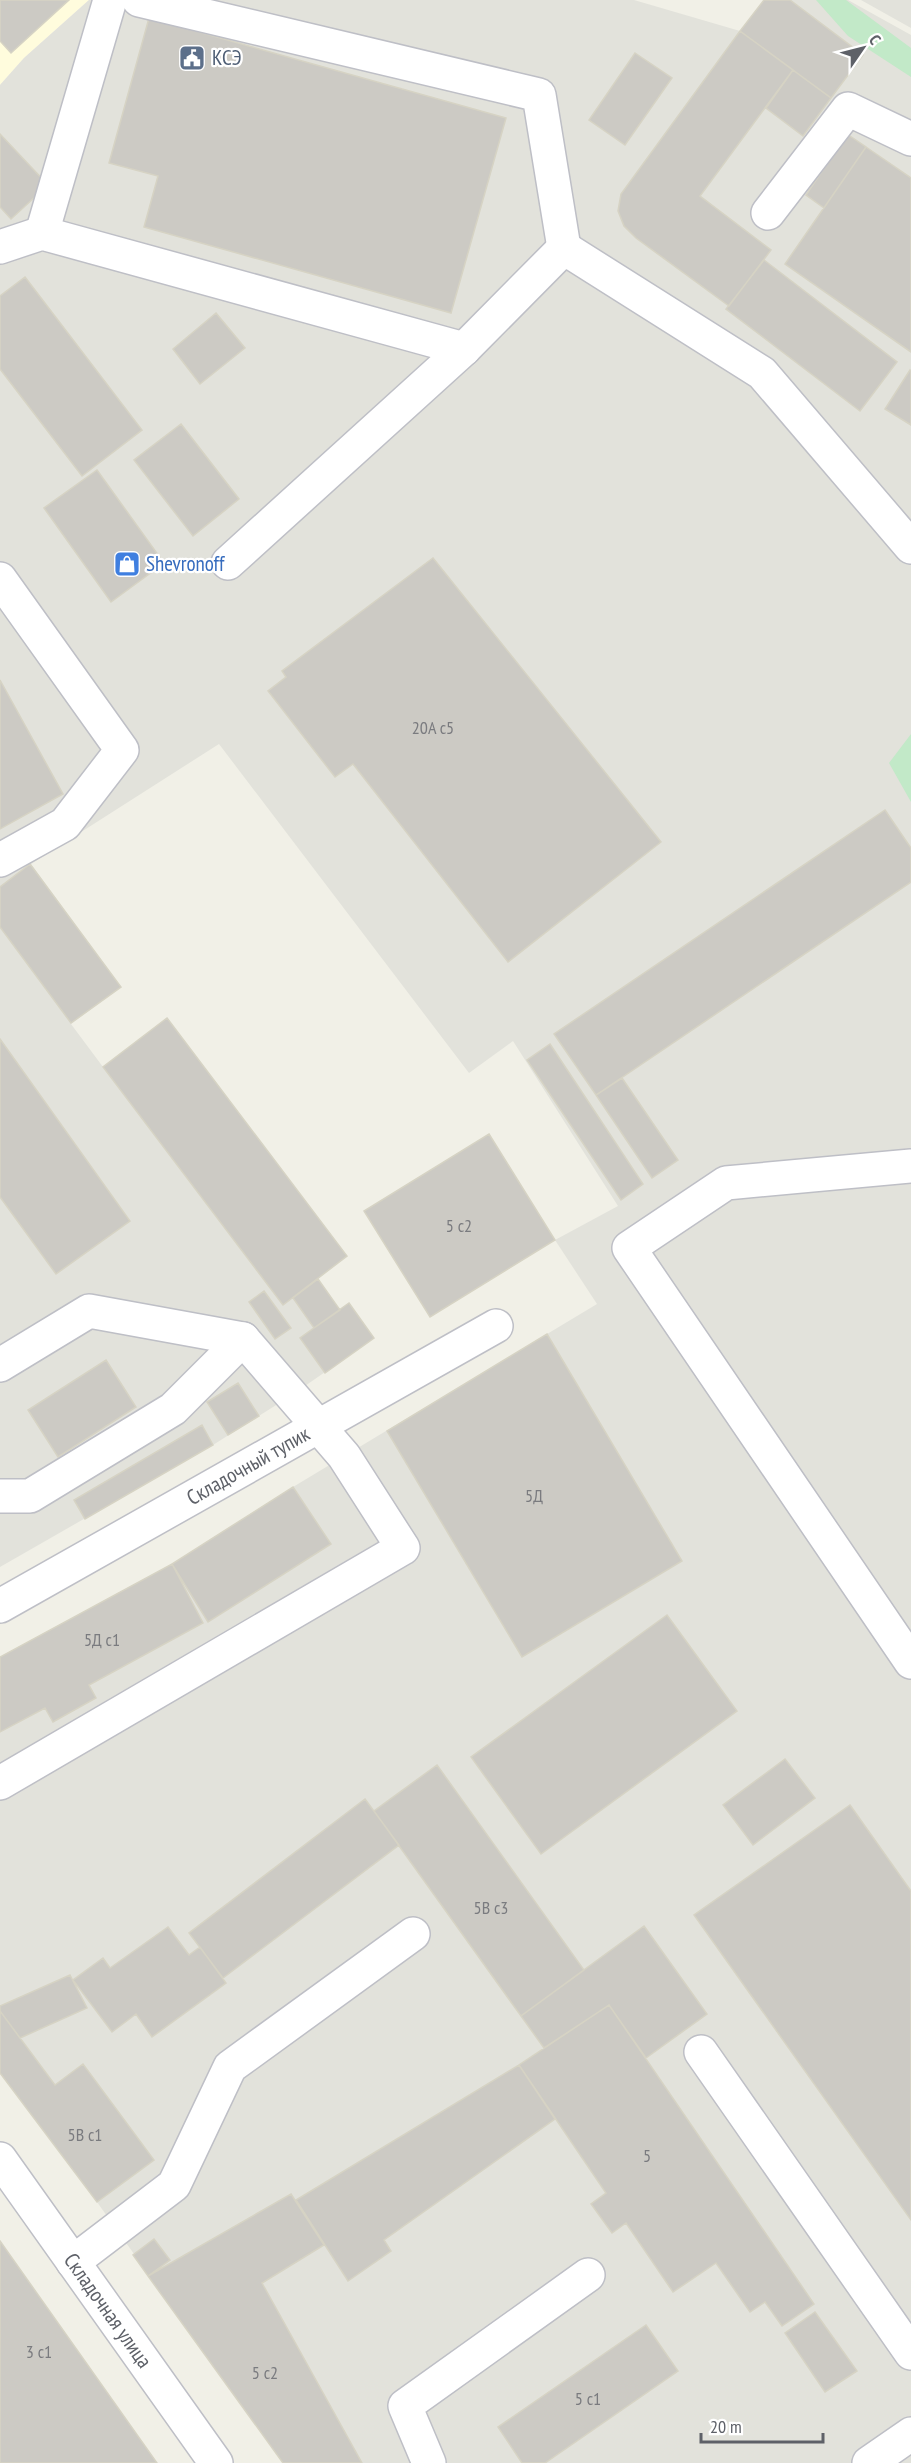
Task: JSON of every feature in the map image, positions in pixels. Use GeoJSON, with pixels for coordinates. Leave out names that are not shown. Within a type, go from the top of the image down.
{"type":"FeatureCollection","features":[{"type":"Feature","properties":{"kind":"street"},"geometry":{"type":"LineString","coordinates":[[42,233],[110,0]]}},
{"type":"Feature","properties":{"kind":"street"},"geometry":{"type":"LineString","coordinates":[[139,0],[539,95],[564,248],[762,373],[911,547]]}},
{"type":"Feature","properties":{"kind":"street"},"geometry":{"type":"LineString","coordinates":[[768,213],[848,109],[911,139]]}},
{"type":"Feature","properties":{"kind":"street"},"geometry":{"type":"LineString","coordinates":[[0,247],[42,233],[464,349]]}},
{"type":"Feature","properties":{"kind":"street"},"geometry":{"type":"LineString","coordinates":[[228,563],[464,349],[564,248]]}},
{"type":"Feature","properties":{"kind":"street"},"geometry":{"type":"LineString","coordinates":[[0,579],[122,750],[65,824],[0,860]]}},
{"type":"Feature","properties":{"kind":"street"},"geometry":{"type":"LineString","coordinates":[[911,1166],[726,1183],[629,1248],[911,1662]]}},
{"type":"Feature","properties":{"kind":"street"},"geometry":{"type":"LineString","coordinates":[[0,1783],[402,1548],[344,1456],[243,1339],[89,1311],[3,1358]]}},
{"type":"Feature","properties":{"kind":"street","name":"Складочный тупик"},"geometry":{"type":"LineString","coordinates":[[0,1606],[496,1326]]}},
{"type":"Feature","properties":{"kind":"street"},"geometry":{"type":"LineString","coordinates":[[0,1496],[30,1496],[173,1409],[243,1339]]}},
{"type":"Feature","properties":{"kind":"street"},"geometry":{"type":"LineString","coordinates":[[73,2262],[174,2185],[230,2067],[413,1935]]}},
{"type":"Feature","properties":{"kind":"street"},"geometry":{"type":"LineString","coordinates":[[701,2052],[911,2353]]}},
{"type":"Feature","properties":{"kind":"street","name":"Складочная улица"},"geometry":{"type":"LineString","coordinates":[[0,2159],[216,2463]]}},
{"type":"Feature","properties":{"kind":"street"},"geometry":{"type":"LineString","coordinates":[[429,2463],[405,2406],[588,2275]]}},
{"type":"Feature","properties":{"kind":"street"},"geometry":{"type":"LineString","coordinates":[[869,2463],[911,2434]]}},
{"type":"Feature","properties":{"kind":"shaded area"},"geometry":{"type":"Polygon","coordinates":[[[0,0],[89,0],[24,58],[0,85],[0,0]]]}},
{"type":"Feature","properties":{"kind":"shaded area"},"geometry":{"type":"Polygon","coordinates":[[[89,0],[634,0],[740,31],[764,0],[848,0],[911,35],[911,2463],[283,2463],[97,2202],[0,2073],[0,1657],[172,1564],[293,1487],[597,1304],[555,1240],[618,1206],[513,1041],[469,1073],[219,744],[31,864],[121,987],[71,1024],[103,1067],[167,1018],[347,1256],[318,1279],[340,1310],[349,1303],[374,1338],[292,1395],[213,1445],[0,1567],[0,85],[24,58],[89,0]]]}},
{"type":"Feature","properties":{"kind":"shaded area"},"geometry":{"type":"Polygon","coordinates":[[[861,0],[911,0],[911,28],[861,0]]]}},
{"type":"Feature","properties":{"kind":"green space"},"geometry":{"type":"Polygon","coordinates":[[[816,0],[846,0],[911,48],[911,77],[848,36],[816,0]]]}},
{"type":"Feature","properties":{"kind":"green space"},"geometry":{"type":"Polygon","coordinates":[[[911,734],[911,802],[889,763],[911,734]]]}},
{"type":"Feature","properties":{"kind":"building"},"geometry":{"type":"Polygon","coordinates":[[[0,0],[69,0],[11,53],[0,41],[0,0]]]}},
{"type":"Feature","properties":{"kind":"building"},"geometry":{"type":"Polygon","coordinates":[[[764,0],[790,0],[863,55],[831,98],[740,31],[764,0]]]}},
{"type":"Feature","properties":{"kind":"building"},"geometry":{"type":"Polygon","coordinates":[[[149,18],[506,118],[451,313],[144,227],[158,176],[109,163],[149,18]]]}},
{"type":"Feature","properties":{"kind":"building"},"geometry":{"type":"Polygon","coordinates":[[[740,31],[793,70],[700,196],[771,250],[729,306],[636,238],[624,226],[618,211],[621,194],[740,31]]]}},
{"type":"Feature","properties":{"kind":"building"},"geometry":{"type":"Polygon","coordinates":[[[635,53],[672,78],[625,145],[589,120],[635,53]]]}},
{"type":"Feature","properties":{"kind":"building"},"geometry":{"type":"Polygon","coordinates":[[[793,70],[831,98],[803,136],[766,108],[793,70]]]}},
{"type":"Feature","properties":{"kind":"building"},"geometry":{"type":"Polygon","coordinates":[[[0,134],[48,185],[11,219],[0,207],[0,134]]]}},
{"type":"Feature","properties":{"kind":"building"},"geometry":{"type":"Polygon","coordinates":[[[847,134],[866,147],[824,208],[806,195],[847,134]]]}},
{"type":"Feature","properties":{"kind":"building"},"geometry":{"type":"Polygon","coordinates":[[[866,147],[911,178],[911,352],[785,264],[866,147]]]}},
{"type":"Feature","properties":{"kind":"building"},"geometry":{"type":"Polygon","coordinates":[[[764,260],[897,362],[860,411],[726,309],[764,260]]]}},
{"type":"Feature","properties":{"kind":"building"},"geometry":{"type":"Polygon","coordinates":[[[25,277],[142,430],[82,476],[0,369],[0,296],[25,277]]]}},
{"type":"Feature","properties":{"kind":"building"},"geometry":{"type":"Polygon","coordinates":[[[216,313],[245,348],[200,384],[173,349],[216,313]]]}},
{"type":"Feature","properties":{"kind":"building"},"geometry":{"type":"Polygon","coordinates":[[[911,371],[911,425],[885,409],[911,371]]]}},
{"type":"Feature","properties":{"kind":"building"},"geometry":{"type":"Polygon","coordinates":[[[181,424],[239,499],[193,536],[134,460],[181,424]]]}},
{"type":"Feature","properties":{"kind":"building"},"geometry":{"type":"Polygon","coordinates":[[[97,470],[164,563],[111,602],[44,508],[97,470]]]}},
{"type":"Feature","properties":{"kind":"building"},"geometry":{"type":"Polygon","coordinates":[[[433,558],[661,842],[508,962],[353,764],[335,777],[268,691],[286,677],[282,671],[433,558]]]}},
{"type":"Feature","properties":{"kind":"building"},"geometry":{"type":"Polygon","coordinates":[[[0,680],[63,794],[0,829],[0,680]]]}},
{"type":"Feature","properties":{"kind":"building"},"geometry":{"type":"Polygon","coordinates":[[[885,810],[911,848],[911,882],[596,1095],[554,1034],[885,810]]]}},
{"type":"Feature","properties":{"kind":"building"},"geometry":{"type":"Polygon","coordinates":[[[30,864],[121,987],[71,1023],[0,927],[0,887],[30,864]]]}},
{"type":"Feature","properties":{"kind":"building"},"geometry":{"type":"Polygon","coordinates":[[[167,1018],[347,1256],[283,1305],[103,1067],[167,1018]]]}},
{"type":"Feature","properties":{"kind":"building"},"geometry":{"type":"Polygon","coordinates":[[[0,1039],[130,1221],[56,1274],[0,1197],[0,1039]]]}},
{"type":"Feature","properties":{"kind":"building"},"geometry":{"type":"Polygon","coordinates":[[[550,1044],[643,1184],[621,1200],[527,1060],[550,1044]]]}},
{"type":"Feature","properties":{"kind":"building"},"geometry":{"type":"Polygon","coordinates":[[[622,1078],[678,1160],[652,1178],[596,1095],[622,1078]]]}},
{"type":"Feature","properties":{"kind":"building"},"geometry":{"type":"Polygon","coordinates":[[[489,1134],[555,1240],[430,1317],[364,1211],[489,1134]]]}},
{"type":"Feature","properties":{"kind":"building"},"geometry":{"type":"Polygon","coordinates":[[[318,1279],[340,1310],[314,1328],[293,1298],[318,1279]]]}},
{"type":"Feature","properties":{"kind":"building"},"geometry":{"type":"Polygon","coordinates":[[[264,1291],[291,1328],[275,1339],[249,1302],[264,1291]]]}},
{"type":"Feature","properties":{"kind":"building"},"geometry":{"type":"Polygon","coordinates":[[[349,1303],[374,1338],[325,1373],[300,1338],[349,1303]]]}},
{"type":"Feature","properties":{"kind":"building"},"geometry":{"type":"Polygon","coordinates":[[[547,1334],[682,1561],[522,1657],[387,1431],[547,1334]]]}},
{"type":"Feature","properties":{"kind":"building"},"geometry":{"type":"Polygon","coordinates":[[[106,1360],[136,1407],[58,1457],[28,1410],[106,1360]]]}},
{"type":"Feature","properties":{"kind":"building"},"geometry":{"type":"Polygon","coordinates":[[[238,1383],[259,1416],[228,1435],[207,1402],[238,1383]]]}},
{"type":"Feature","properties":{"kind":"building"},"geometry":{"type":"Polygon","coordinates":[[[202,1425],[213,1445],[85,1519],[74,1500],[202,1425]]]}},
{"type":"Feature","properties":{"kind":"building"},"geometry":{"type":"Polygon","coordinates":[[[293,1487],[331,1544],[208,1622],[172,1564],[293,1487]]]}},
{"type":"Feature","properties":{"kind":"building"},"geometry":{"type":"Polygon","coordinates":[[[172,1564],[203,1623],[89,1685],[96,1698],[53,1722],[45,1708],[0,1732],[0,1657],[172,1564]]]}},
{"type":"Feature","properties":{"kind":"building"},"geometry":{"type":"Polygon","coordinates":[[[667,1615],[737,1711],[541,1854],[471,1757],[667,1615]]]}},
{"type":"Feature","properties":{"kind":"building"},"geometry":{"type":"Polygon","coordinates":[[[785,1759],[815,1798],[753,1845],[723,1805],[785,1759]]]}},
{"type":"Feature","properties":{"kind":"building"},"geometry":{"type":"Polygon","coordinates":[[[437,1765],[584,1970],[521,2016],[374,1811],[437,1765]]]}},
{"type":"Feature","properties":{"kind":"building"},"geometry":{"type":"Polygon","coordinates":[[[365,1799],[399,1845],[223,1978],[189,1933],[365,1799]]]}},
{"type":"Feature","properties":{"kind":"building"},"geometry":{"type":"Polygon","coordinates":[[[850,1805],[911,1891],[911,2220],[694,1915],[850,1805]]]}},
{"type":"Feature","properties":{"kind":"building"},"geometry":{"type":"Polygon","coordinates":[[[644,1926],[707,2014],[646,2058],[609,2005],[544,2048],[521,2016],[644,1926]]]}},
{"type":"Feature","properties":{"kind":"building"},"geometry":{"type":"Polygon","coordinates":[[[168,1927],[189,1955],[200,1947],[226,1983],[152,2037],[136,2014],[112,2032],[73,1980],[103,1958],[110,1968],[168,1927]]]}},
{"type":"Feature","properties":{"kind":"building"},"geometry":{"type":"Polygon","coordinates":[[[70,1975],[87,2008],[20,2038],[0,2011],[0,2006],[70,1975]]]}},
{"type":"Feature","properties":{"kind":"building"},"geometry":{"type":"Polygon","coordinates":[[[609,2005],[814,2304],[782,2326],[765,2302],[750,2312],[716,2263],[673,2292],[626,2223],[612,2233],[591,2204],[606,2193],[519,2065],[609,2005]]]}},
{"type":"Feature","properties":{"kind":"building"},"geometry":{"type":"Polygon","coordinates":[[[0,2011],[55,2085],[83,2064],[154,2160],[97,2202],[0,2073],[0,2011]]]}},
{"type":"Feature","properties":{"kind":"building"},"geometry":{"type":"Polygon","coordinates":[[[519,2065],[555,2119],[384,2240],[391,2251],[348,2281],[296,2200],[519,2065]]]}},
{"type":"Feature","properties":{"kind":"building"},"geometry":{"type":"Polygon","coordinates":[[[291,2194],[324,2245],[262,2283],[362,2463],[283,2463],[148,2276],[291,2194]]]}},
{"type":"Feature","properties":{"kind":"building"},"geometry":{"type":"Polygon","coordinates":[[[154,2239],[170,2260],[148,2276],[133,2255],[154,2239]]]}},
{"type":"Feature","properties":{"kind":"building"},"geometry":{"type":"Polygon","coordinates":[[[0,2241],[157,2463],[0,2463],[0,2241]]]}},
{"type":"Feature","properties":{"kind":"building"},"geometry":{"type":"Polygon","coordinates":[[[815,2312],[857,2371],[825,2392],[785,2333],[815,2312]]]}},
{"type":"Feature","properties":{"kind":"building"},"geometry":{"type":"Polygon","coordinates":[[[646,2325],[678,2371],[545,2463],[522,2463],[498,2427],[646,2325]]]}},
{"type":"Feature","properties":{"kind":"place","name":"КСЭ"},"geometry":{"type":"Point","coordinates":[192,58]}},
{"type":"Feature","properties":{"kind":"place","name":"Shevronoff"},"geometry":{"type":"Point","coordinates":[127,564]}}]}
